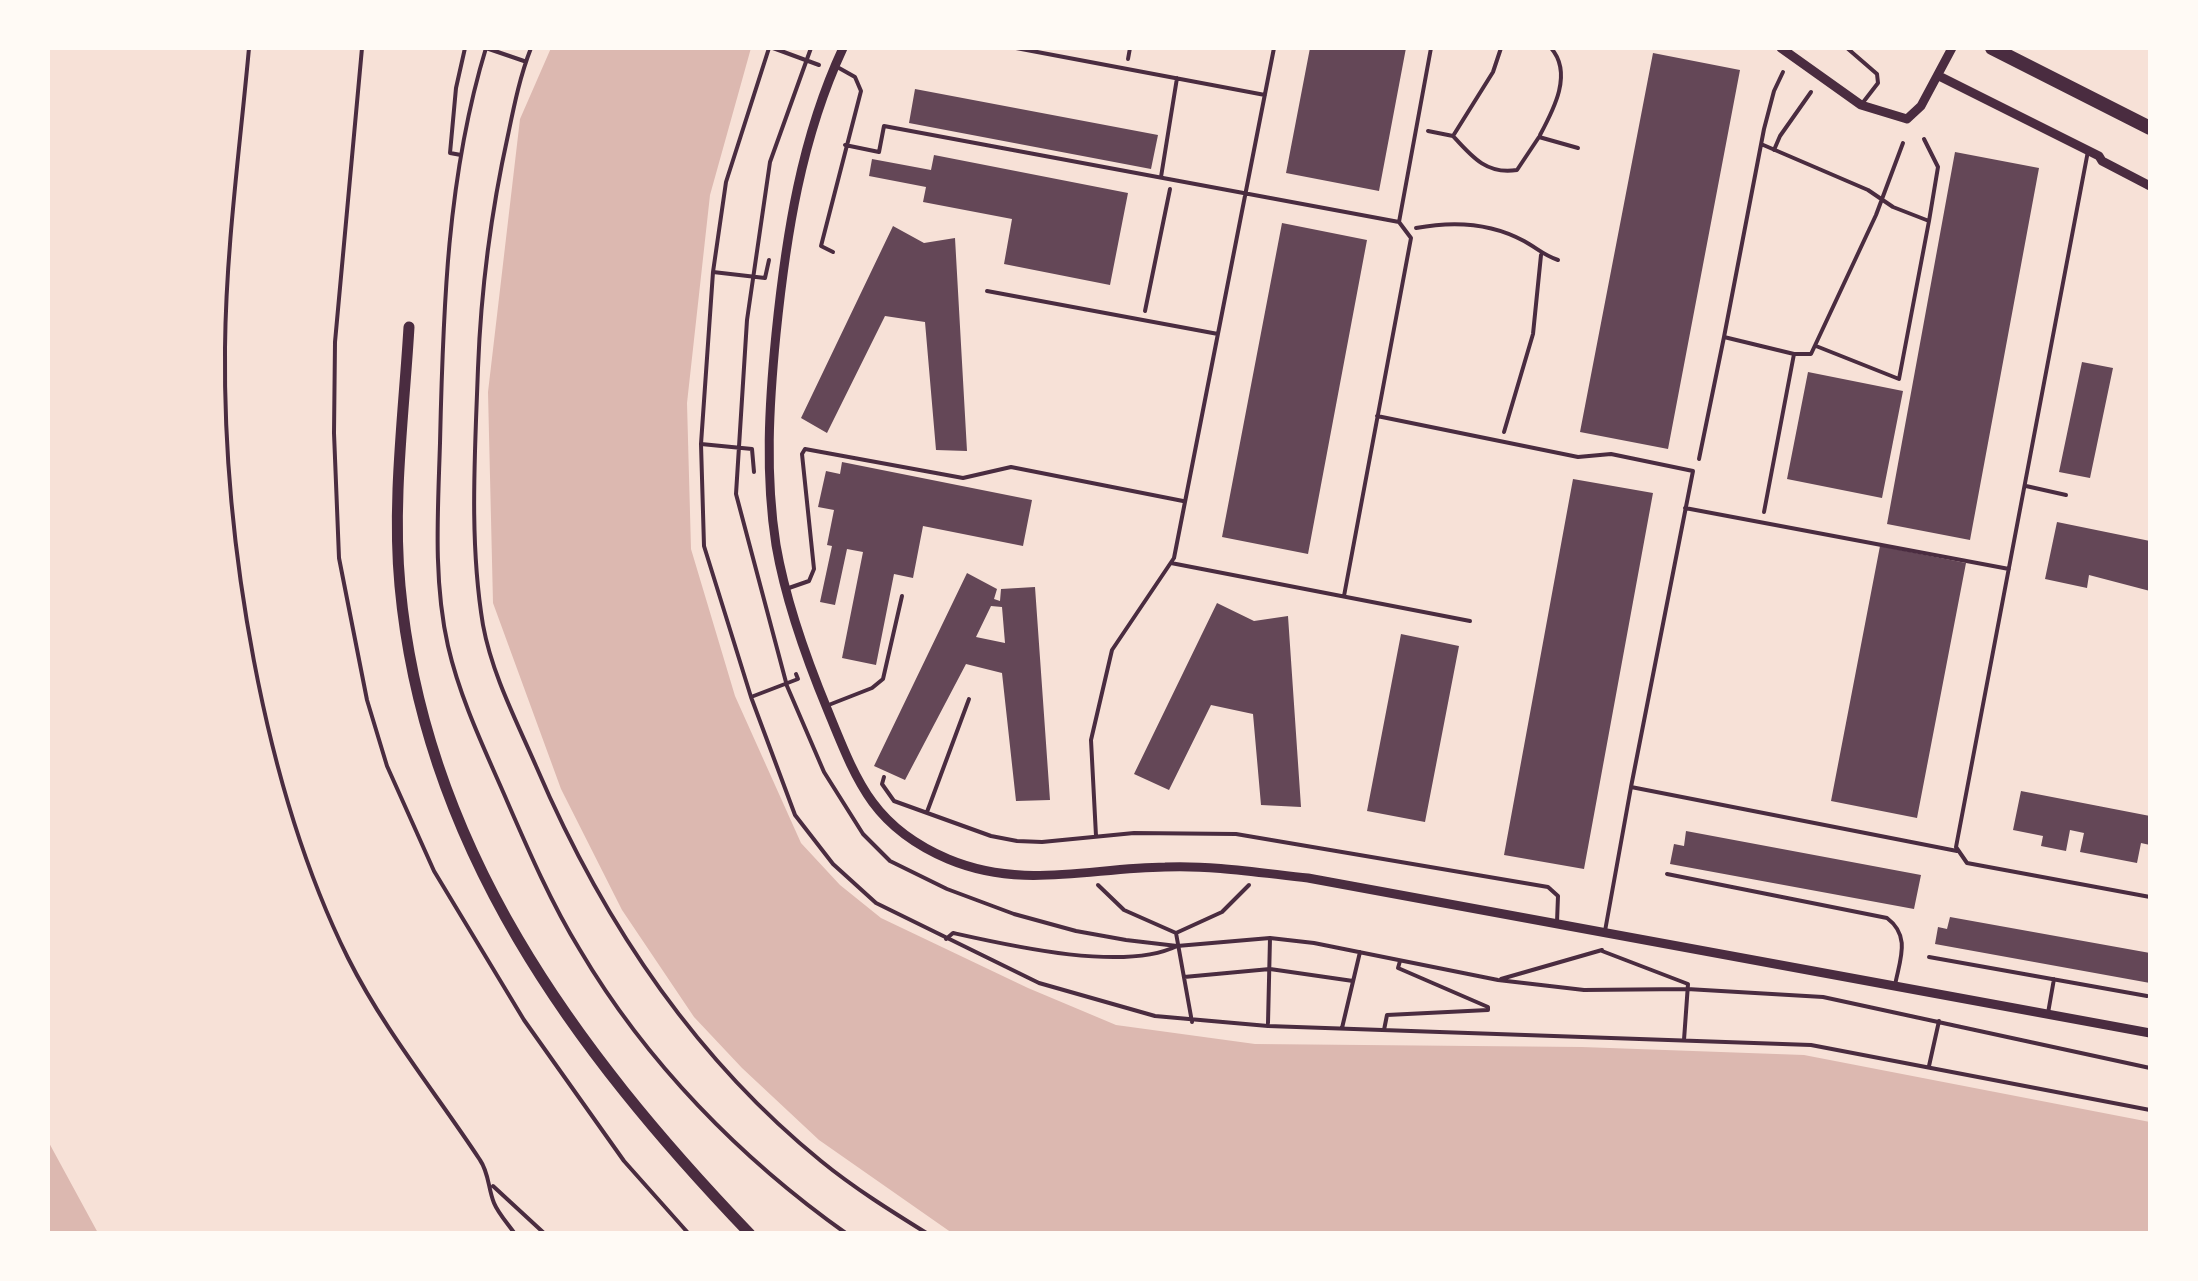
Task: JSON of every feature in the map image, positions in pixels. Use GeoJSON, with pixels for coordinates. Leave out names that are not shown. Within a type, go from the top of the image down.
{"type":"FeatureCollection","features":[{"type":"Feature","properties":{"kind":"main road"},"geometry":{"type":"LineString","coordinates":[[1992,48],[2150,128]]}},
{"type":"Feature","properties":{"kind":"street"},"geometry":{"type":"LineString","coordinates":[[843,48],[805,154],[784,246],[772,376],[769,478],[776,545],[806,657],[856,775],[872,806],[886,821],[946,858],[1001,874],[1044,878],[1170,866],[1251,872],[1557,922],[2150,1033]]}},
{"type":"Feature","properties":{"kind":"street"},"geometry":{"type":"LineString","coordinates":[[1781,48],[1861,105],[1906,119],[1921,106],[1952,48]]}},
{"type":"Feature","properties":{"kind":"street"},"geometry":{"type":"LineString","coordinates":[[1940,76],[2088,150],[2150,186]]}},
{"type":"Feature","properties":{"kind":"street"},"geometry":{"type":"LineString","coordinates":[[409,328],[399,581],[407,650],[437,771],[497,906],[545,984],[650,1126],[750,1234]]}},
{"type":"Feature","properties":{"kind":"lane"},"geometry":{"type":"LineString","coordinates":[[1016,48],[1265,95]]}},
{"type":"Feature","properties":{"kind":"lane"},"geometry":{"type":"LineString","coordinates":[[1096,836],[1091,740],[1112,650],[1171,563],[1274,48]]}},
{"type":"Feature","properties":{"kind":"lane"},"geometry":{"type":"LineString","coordinates":[[1398,222],[1431,48]]}},
{"type":"Feature","properties":{"kind":"lane"},"geometry":{"type":"LineString","coordinates":[[1846,48],[1876,74],[1878,82],[1861,105]]}},
{"type":"Feature","properties":{"kind":"lane"},"geometry":{"type":"LineString","coordinates":[[833,252],[820,246],[860,96],[856,77],[834,66]]}},
{"type":"Feature","properties":{"kind":"lane"},"geometry":{"type":"LineString","coordinates":[[1160,178],[1178,78]]}},
{"type":"Feature","properties":{"kind":"lane"},"geometry":{"type":"LineString","coordinates":[[846,145],[878,152],[884,126],[1398,222],[1411,238],[1344,596]]}},
{"type":"Feature","properties":{"kind":"lane"},"geometry":{"type":"LineString","coordinates":[[1957,850],[2088,150]]}},
{"type":"Feature","properties":{"kind":"lane"},"geometry":{"type":"LineString","coordinates":[[987,291],[1218,334]]}},
{"type":"Feature","properties":{"kind":"lane"},"geometry":{"type":"LineString","coordinates":[[1378,416],[1578,457],[1611,454],[1693,470],[1606,931]]}},
{"type":"Feature","properties":{"kind":"lane"},"geometry":{"type":"LineString","coordinates":[[786,588],[809,581],[814,569],[802,454],[805,449],[963,478],[1012,467],[1185,502]]}},
{"type":"Feature","properties":{"kind":"lane"},"geometry":{"type":"LineString","coordinates":[[2024,486],[2066,495]]}},
{"type":"Feature","properties":{"kind":"lane"},"geometry":{"type":"LineString","coordinates":[[1686,508],[2008,569]]}},
{"type":"Feature","properties":{"kind":"lane"},"geometry":{"type":"LineString","coordinates":[[1171,563],[1470,621]]}},
{"type":"Feature","properties":{"kind":"lane"},"geometry":{"type":"LineString","coordinates":[[826,706],[872,688],[883,679],[902,596]]}},
{"type":"Feature","properties":{"kind":"lane"},"geometry":{"type":"LineString","coordinates":[[927,812],[969,698]]}},
{"type":"Feature","properties":{"kind":"lane"},"geometry":{"type":"LineString","coordinates":[[884,777],[882,784],[894,800],[991,836],[1042,842],[1184,832],[1254,836],[1538,884],[1554,890],[1558,896],[1557,922]]}},
{"type":"Feature","properties":{"kind":"lane"},"geometry":{"type":"LineString","coordinates":[[1631,787],[1957,850],[1967,863],[2150,897]]}},
{"type":"Feature","properties":{"kind":"lane"},"geometry":{"type":"LineString","coordinates":[[1668,874],[1887,918],[1902,933],[1904,943],[1896,985]]}},
{"type":"Feature","properties":{"kind":"lane"},"geometry":{"type":"LineString","coordinates":[[1929,956],[2147,996]]}},
{"type":"Feature","properties":{"kind":"lane"},"geometry":{"type":"LineString","coordinates":[[2048,1014],[2054,979]]}},
{"type":"Feature","properties":{"kind":"path"},"geometry":{"type":"LineString","coordinates":[[250,48],[225,350],[237,549],[260,686],[298,826],[328,913],[349,959],[409,1058],[484,1164],[494,1204],[515,1234]]}},
{"type":"Feature","properties":{"kind":"path"},"geometry":{"type":"LineString","coordinates":[[461,156],[450,153],[456,88],[465,48]]}},
{"type":"Feature","properties":{"kind":"path"},"geometry":{"type":"LineString","coordinates":[[526,61],[486,48],[470,100],[450,223],[442,338],[438,545],[443,624],[462,695],[546,887],[605,991],[682,1089],[769,1173],[847,1234]]}},
{"type":"Feature","properties":{"kind":"path"},"geometry":{"type":"LineString","coordinates":[[531,48],[498,179],[479,343],[475,548],[491,658],[582,865],[675,1012],[732,1078],[794,1138],[853,1185],[928,1234]]}},
{"type":"Feature","properties":{"kind":"path"},"geometry":{"type":"LineString","coordinates":[[824,57],[819,66],[771,48],[726,182],[713,272],[701,444],[704,546],[751,697],[795,816],[834,864],[876,903],[1040,983],[1155,1016],[1268,1026],[1811,1045],[2150,1110]]}},
{"type":"Feature","properties":{"kind":"path"},"geometry":{"type":"LineString","coordinates":[[810,48],[770,162],[747,320],[736,494],[788,686],[824,772],[863,834],[890,860],[947,889],[1042,923],[1177,946],[1270,938],[1498,980],[1584,990],[1687,989],[1823,997],[2150,1068]]}},
{"type":"Feature","properties":{"kind":"path"},"geometry":{"type":"LineString","coordinates":[[1453,136],[1493,72],[1501,48]]}},
{"type":"Feature","properties":{"kind":"path"},"geometry":{"type":"LineString","coordinates":[[1419,128],[1453,136],[1481,166],[1506,172],[1518,170],[1539,137],[1558,94],[1562,64],[1551,48]]}},
{"type":"Feature","properties":{"kind":"path"},"geometry":{"type":"LineString","coordinates":[[1697,469],[1761,144],[1783,72]]}},
{"type":"Feature","properties":{"kind":"path"},"geometry":{"type":"LineString","coordinates":[[1774,150],[1811,92]]}},
{"type":"Feature","properties":{"kind":"path"},"geometry":{"type":"LineString","coordinates":[[1539,137],[1578,148]]}},
{"type":"Feature","properties":{"kind":"path"},"geometry":{"type":"LineString","coordinates":[[1815,346],[1900,379],[1938,167],[1924,139]]}},
{"type":"Feature","properties":{"kind":"path"},"geometry":{"type":"LineString","coordinates":[[1724,337],[1794,354],[1811,354],[1903,143]]}},
{"type":"Feature","properties":{"kind":"path"},"geometry":{"type":"LineString","coordinates":[[1761,144],[1929,221]]}},
{"type":"Feature","properties":{"kind":"path"},"geometry":{"type":"LineString","coordinates":[[1146,312],[1172,180]]}},
{"type":"Feature","properties":{"kind":"path"},"geometry":{"type":"LineString","coordinates":[[1410,229],[1434,224],[1482,226],[1520,239],[1558,260]]}},
{"type":"Feature","properties":{"kind":"path"},"geometry":{"type":"LineString","coordinates":[[713,272],[765,278],[770,254]]}},
{"type":"Feature","properties":{"kind":"path"},"geometry":{"type":"LineString","coordinates":[[1501,441],[1533,334],[1541,254]]}},
{"type":"Feature","properties":{"kind":"path"},"geometry":{"type":"LineString","coordinates":[[1764,512],[1794,354]]}},
{"type":"Feature","properties":{"kind":"path"},"geometry":{"type":"LineString","coordinates":[[701,444],[752,449],[753,472]]}},
{"type":"Feature","properties":{"kind":"path"},"geometry":{"type":"LineString","coordinates":[[751,697],[788,686]]}},
{"type":"Feature","properties":{"kind":"path"},"geometry":{"type":"LineString","coordinates":[[1095,872],[1098,887],[1124,910],[1176,933],[1222,912],[1249,888],[1251,872]]}},
{"type":"Feature","properties":{"kind":"path"},"geometry":{"type":"LineString","coordinates":[[1602,951],[1606,931]]}},
{"type":"Feature","properties":{"kind":"path"},"geometry":{"type":"LineString","coordinates":[[1176,933],[1192,1022]]}},
{"type":"Feature","properties":{"kind":"path"},"geometry":{"type":"LineString","coordinates":[[946,939],[953,934],[1049,954],[1158,955],[1177,946]]}},
{"type":"Feature","properties":{"kind":"path"},"geometry":{"type":"LineString","coordinates":[[1268,1026],[1270,938]]}},
{"type":"Feature","properties":{"kind":"path"},"geometry":{"type":"LineString","coordinates":[[1498,980],[1602,951],[1688,984],[1684,1040]]}},
{"type":"Feature","properties":{"kind":"path"},"geometry":{"type":"LineString","coordinates":[[1342,1028],[1360,952]]}},
{"type":"Feature","properties":{"kind":"path"},"geometry":{"type":"LineString","coordinates":[[1384,1030],[1387,1015],[1488,1010],[1410,976],[1398,968],[1400,961]]}},
{"type":"Feature","properties":{"kind":"path"},"geometry":{"type":"LineString","coordinates":[[1184,977],[1270,969],[1353,982]]}},
{"type":"Feature","properties":{"kind":"path"},"geometry":{"type":"LineString","coordinates":[[1852,1002],[1858,992]]}},
{"type":"Feature","properties":{"kind":"path"},"geometry":{"type":"LineString","coordinates":[[1928,1067],[1939,1022]]}},
{"type":"Feature","properties":{"kind":"path"},"geometry":{"type":"LineString","coordinates":[[490,1184],[544,1234]]}},
{"type":"Feature","properties":{"kind":"shaded area"},"geometry":{"type":"Polygon","coordinates":[[[551,48],[751,48],[710,195],[687,403],[691,549],[735,696],[801,843],[840,885],[881,918],[1116,1025],[1255,1044],[1582,1047],[1804,1055],[2150,1122],[2150,1233],[952,1233],[819,1140],[694,1017],[622,910],[561,789],[493,603],[488,392],[520,119],[551,48]]]}},
{"type":"Feature","properties":{"kind":"shaded area"},"geometry":{"type":"Polygon","coordinates":[[[48,1141],[98,1233],[48,1233],[48,1141]]]}},
{"type":"Feature","properties":{"kind":"building"},"geometry":{"type":"Polygon","coordinates":[[[1310,48],[1406,48],[1379,191],[1286,173],[1310,48]]]}},
{"type":"Feature","properties":{"kind":"building"},"geometry":{"type":"Polygon","coordinates":[[[1653,53],[1740,70],[1668,449],[1580,432],[1653,53]]]}},
{"type":"Feature","properties":{"kind":"building"},"geometry":{"type":"Polygon","coordinates":[[[915,89],[1158,135],[1151,169],[909,123],[915,89]]]}},
{"type":"Feature","properties":{"kind":"building"},"geometry":{"type":"Polygon","coordinates":[[[1955,152],[2039,168],[1970,540],[1887,524],[1955,152]]]}},
{"type":"Feature","properties":{"kind":"building"},"geometry":{"type":"Polygon","coordinates":[[[934,155],[1128,193],[1110,285],[1004,264],[1012,219],[923,202],[926,187],[869,176],[872,159],[931,170],[934,155]]]}},
{"type":"Feature","properties":{"kind":"building"},"geometry":{"type":"Polygon","coordinates":[[[1282,223],[1367,240],[1308,554],[1222,537],[1282,223]]]}},
{"type":"Feature","properties":{"kind":"building"},"geometry":{"type":"Polygon","coordinates":[[[893,226],[924,243],[955,238],[967,451],[936,450],[925,322],[885,316],[827,433],[801,418],[893,226]]]}},
{"type":"Feature","properties":{"kind":"building"},"geometry":{"type":"Polygon","coordinates":[[[2082,362],[2113,368],[2090,478],[2059,472],[2082,362]]]}},
{"type":"Feature","properties":{"kind":"building"},"geometry":{"type":"Polygon","coordinates":[[[1808,372],[1903,391],[1882,498],[1787,479],[1808,372]]]}},
{"type":"Feature","properties":{"kind":"building"},"geometry":{"type":"Polygon","coordinates":[[[842,462],[1032,500],[1023,546],[923,526],[913,578],[894,574],[876,665],[842,658],[863,552],[847,549],[835,605],[820,602],[832,546],[827,545],[834,510],[818,507],[826,471],[840,474],[842,462]]]}},
{"type":"Feature","properties":{"kind":"building"},"geometry":{"type":"Polygon","coordinates":[[[1573,479],[1653,493],[1584,869],[1504,855],[1573,479]]]}},
{"type":"Feature","properties":{"kind":"building"},"geometry":{"type":"Polygon","coordinates":[[[2057,522],[2150,541],[2150,591],[2089,575],[2087,588],[2045,579],[2057,522]]]}},
{"type":"Feature","properties":{"kind":"building"},"geometry":{"type":"Polygon","coordinates":[[[1880,546],[1966,563],[1917,818],[1831,801],[1880,546]]]}},
{"type":"Feature","properties":{"kind":"building"},"geometry":{"type":"Polygon","coordinates":[[[967,573],[997,589],[994,599],[1000,601],[1001,589],[1035,587],[1050,800],[1016,801],[1002,673],[966,664],[905,780],[874,766],[967,573]],[[991,606],[976,637],[1005,643],[1002,607],[991,606]]]}},
{"type":"Feature","properties":{"kind":"building"},"geometry":{"type":"Polygon","coordinates":[[[1217,603],[1254,621],[1288,616],[1301,807],[1261,805],[1253,714],[1211,705],[1169,790],[1134,774],[1217,603]]]}},
{"type":"Feature","properties":{"kind":"building"},"geometry":{"type":"Polygon","coordinates":[[[1401,634],[1459,646],[1425,822],[1367,811],[1401,634]]]}},
{"type":"Feature","properties":{"kind":"building"},"geometry":{"type":"Polygon","coordinates":[[[2021,791],[2150,816],[2150,845],[2141,843],[2137,863],[2080,852],[2084,833],[2070,830],[2066,851],[2041,846],[2043,836],[2013,830],[2021,791]]]}},
{"type":"Feature","properties":{"kind":"building"},"geometry":{"type":"Polygon","coordinates":[[[1686,831],[1921,875],[1914,909],[1670,864],[1674,844],[1684,846],[1686,831]]]}},
{"type":"Feature","properties":{"kind":"building"},"geometry":{"type":"Polygon","coordinates":[[[1950,917],[2150,953],[2150,983],[1935,944],[1938,927],[1947,929],[1950,917]]]}}]}
